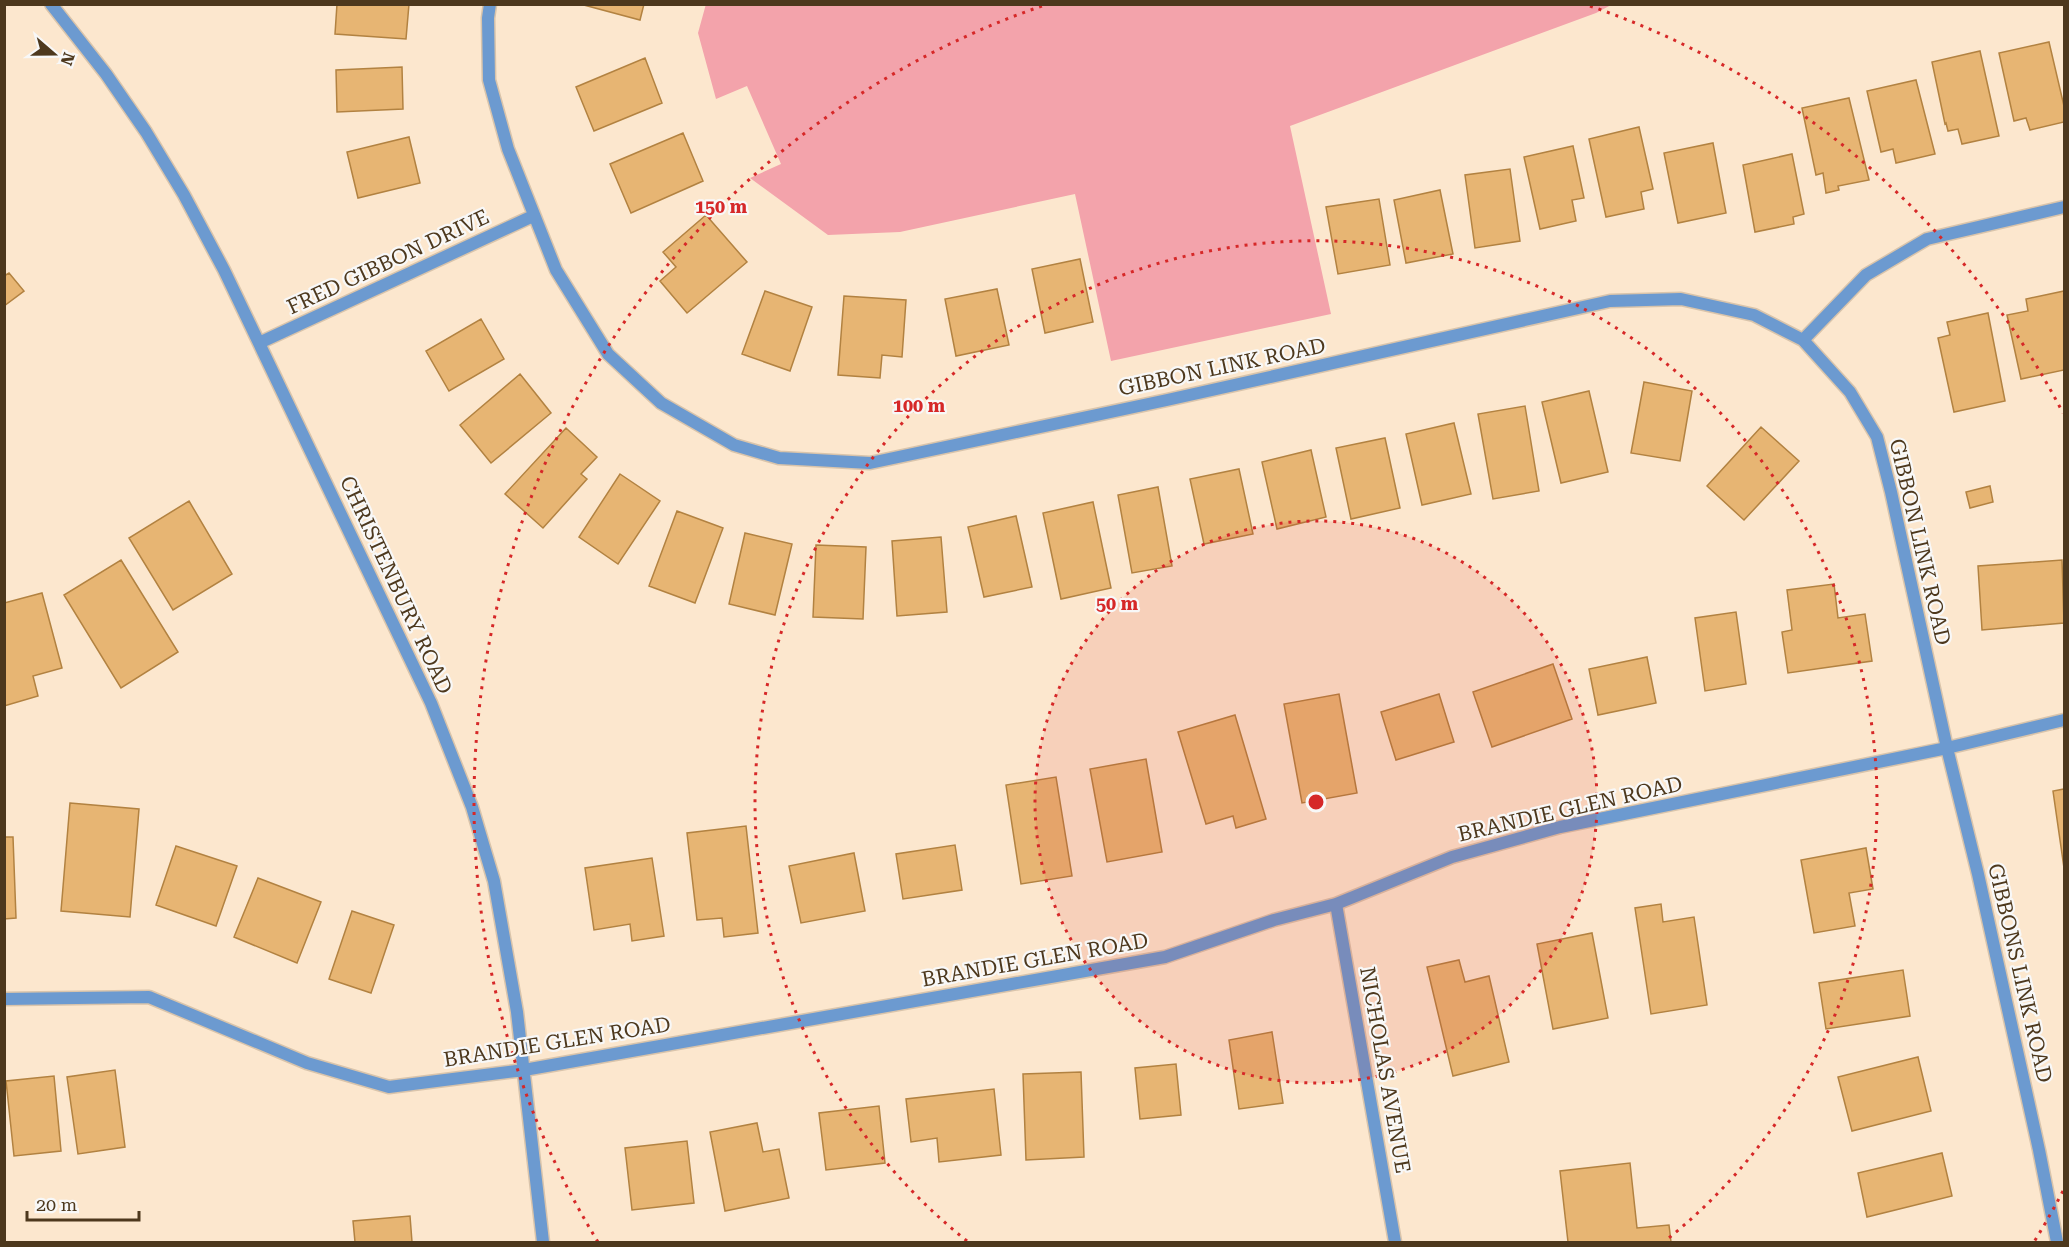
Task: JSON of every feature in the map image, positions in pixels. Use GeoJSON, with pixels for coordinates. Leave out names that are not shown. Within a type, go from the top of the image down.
{"type":"FeatureCollection","features":[{"type":"Feature","properties":{"kind":"street","name":"CHRISTENBURY ROAD"},"geometry":{"type":"LineString","coordinates":[[51,4],[106,74],[157,150],[194,214],[259,343],[430,703],[472,807],[494,881],[517,1012],[543,1242]]}},
{"type":"Feature","properties":{"kind":"street","name":"GIBBON LINK ROAD"},"geometry":{"type":"LineString","coordinates":[[490,4],[488,18],[489,80],[508,149],[556,270],[608,354],[661,403],[734,445],[779,458],[870,463],[1179,398],[1610,301],[1681,299],[1754,315],[1803,340],[1850,392],[1877,437],[1947,748]]}},
{"type":"Feature","properties":{"kind":"street"},"geometry":{"type":"LineString","coordinates":[[1803,340],[1866,275],[1927,239],[2064,207]]}},
{"type":"Feature","properties":{"kind":"street","name":"FRED GIBBON DRIVE"},"geometry":{"type":"LineString","coordinates":[[259,343],[533,216]]}},
{"type":"Feature","properties":{"kind":"street","name":"BRANDIE GLEN ROAD"},"geometry":{"type":"LineString","coordinates":[[4,999],[149,997],[307,1063],[389,1087],[524,1070],[1166,957],[1275,920],[1336,904],[1452,857],[1560,827],[1947,748],[2064,720]]}},
{"type":"Feature","properties":{"kind":"street","name":"GIBBONS LINK ROAD"},"geometry":{"type":"LineString","coordinates":[[1947,748],[1978,874],[2057,1242]]}},
{"type":"Feature","properties":{"kind":"street","name":"NICHOLAS AVENUE"},"geometry":{"type":"LineString","coordinates":[[1336,904],[1395,1242]]}},
{"type":"Feature","properties":{"kind":"shaded area"},"geometry":{"type":"Polygon","coordinates":[[[706,4],[1611,5],[1596,13],[1290,126],[1331,314],[1111,361],[1075,194],[900,232],[828,235],[750,178],[781,164],[747,86],[716,99],[698,33],[706,4]]]}},
{"type":"Feature","properties":{"kind":"building"},"geometry":{"type":"Polygon","coordinates":[[[337,4],[409,4],[406,39],[335,34],[337,4]]]}},
{"type":"Feature","properties":{"kind":"building"},"geometry":{"type":"Polygon","coordinates":[[[580,4],[644,4],[640,20],[580,4]]]}},
{"type":"Feature","properties":{"kind":"building"},"geometry":{"type":"Polygon","coordinates":[[[2049,42],[2064,106],[2064,122],[2030,130],[2026,118],[2014,121],[1999,53],[2049,42]]]}},
{"type":"Feature","properties":{"kind":"building"},"geometry":{"type":"Polygon","coordinates":[[[1980,51],[1999,136],[1962,144],[1958,129],[1948,131],[1945,124],[1932,62],[1980,51]]]}},
{"type":"Feature","properties":{"kind":"building"},"geometry":{"type":"Polygon","coordinates":[[[645,58],[662,103],[594,131],[576,87],[645,58]]]}},
{"type":"Feature","properties":{"kind":"building"},"geometry":{"type":"Polygon","coordinates":[[[402,67],[403,109],[337,112],[336,70],[402,67]]]}},
{"type":"Feature","properties":{"kind":"building"},"geometry":{"type":"Polygon","coordinates":[[[1916,80],[1935,154],[1896,163],[1893,149],[1881,152],[1867,91],[1916,80]]]}},
{"type":"Feature","properties":{"kind":"building"},"geometry":{"type":"Polygon","coordinates":[[[1849,98],[1869,180],[1838,186],[1839,190],[1826,193],[1823,173],[1816,175],[1802,108],[1849,98]]]}},
{"type":"Feature","properties":{"kind":"building"},"geometry":{"type":"Polygon","coordinates":[[[1639,127],[1653,189],[1641,192],[1644,209],[1606,217],[1589,139],[1639,127]]]}},
{"type":"Feature","properties":{"kind":"building"},"geometry":{"type":"Polygon","coordinates":[[[683,133],[703,181],[631,213],[610,164],[683,133]]]}},
{"type":"Feature","properties":{"kind":"building"},"geometry":{"type":"Polygon","coordinates":[[[409,137],[420,183],[358,198],[347,152],[409,137]]]}},
{"type":"Feature","properties":{"kind":"building"},"geometry":{"type":"Polygon","coordinates":[[[1713,143],[1726,213],[1678,223],[1664,153],[1713,143]]]}},
{"type":"Feature","properties":{"kind":"building"},"geometry":{"type":"Polygon","coordinates":[[[1573,146],[1584,198],[1572,200],[1576,221],[1540,229],[1524,157],[1573,146]]]}},
{"type":"Feature","properties":{"kind":"building"},"geometry":{"type":"Polygon","coordinates":[[[1792,154],[1804,214],[1793,217],[1794,224],[1755,232],[1743,165],[1792,154]]]}},
{"type":"Feature","properties":{"kind":"building"},"geometry":{"type":"Polygon","coordinates":[[[1510,169],[1520,241],[1475,248],[1465,175],[1510,169]]]}},
{"type":"Feature","properties":{"kind":"building"},"geometry":{"type":"Polygon","coordinates":[[[1440,190],[1453,254],[1406,263],[1394,200],[1440,190]]]}},
{"type":"Feature","properties":{"kind":"building"},"geometry":{"type":"Polygon","coordinates":[[[1379,199],[1390,265],[1338,274],[1326,207],[1379,199]]]}},
{"type":"Feature","properties":{"kind":"building"},"geometry":{"type":"Polygon","coordinates":[[[706,215],[747,262],[687,313],[660,281],[676,267],[663,252],[706,215]]]}},
{"type":"Feature","properties":{"kind":"building"},"geometry":{"type":"Polygon","coordinates":[[[1080,259],[1093,322],[1045,333],[1032,269],[1080,259]]]}},
{"type":"Feature","properties":{"kind":"building"},"geometry":{"type":"Polygon","coordinates":[[[9,273],[24,291],[4,306],[4,276],[9,273]]]}},
{"type":"Feature","properties":{"kind":"building"},"geometry":{"type":"Polygon","coordinates":[[[997,289],[1009,345],[956,356],[945,299],[997,289]]]}},
{"type":"Feature","properties":{"kind":"building"},"geometry":{"type":"Polygon","coordinates":[[[765,291],[812,307],[790,371],[742,354],[765,291]]]}},
{"type":"Feature","properties":{"kind":"building"},"geometry":{"type":"Polygon","coordinates":[[[2064,291],[2064,370],[2021,379],[2007,315],[2028,311],[2026,299],[2064,291]]]}},
{"type":"Feature","properties":{"kind":"building"},"geometry":{"type":"Polygon","coordinates":[[[844,296],[906,300],[902,357],[882,355],[880,378],[838,375],[844,296]]]}},
{"type":"Feature","properties":{"kind":"building"},"geometry":{"type":"Polygon","coordinates":[[[1988,313],[2005,401],[1954,412],[1938,338],[1950,335],[1947,322],[1988,313]]]}},
{"type":"Feature","properties":{"kind":"building"},"geometry":{"type":"Polygon","coordinates":[[[481,319],[504,359],[449,391],[426,351],[481,319]]]}},
{"type":"Feature","properties":{"kind":"building"},"geometry":{"type":"Polygon","coordinates":[[[520,374],[551,413],[491,463],[460,425],[520,374]]]}},
{"type":"Feature","properties":{"kind":"building"},"geometry":{"type":"Polygon","coordinates":[[[1644,382],[1692,391],[1680,461],[1631,453],[1644,382]]]}},
{"type":"Feature","properties":{"kind":"building"},"geometry":{"type":"Polygon","coordinates":[[[1589,391],[1608,472],[1561,483],[1542,402],[1589,391]]]}},
{"type":"Feature","properties":{"kind":"building"},"geometry":{"type":"Polygon","coordinates":[[[1525,406],[1539,491],[1493,499],[1478,414],[1525,406]]]}},
{"type":"Feature","properties":{"kind":"building"},"geometry":{"type":"Polygon","coordinates":[[[1454,423],[1471,494],[1422,505],[1406,434],[1454,423]]]}},
{"type":"Feature","properties":{"kind":"building"},"geometry":{"type":"Polygon","coordinates":[[[1761,427],[1799,461],[1744,520],[1707,486],[1761,427]]]}},
{"type":"Feature","properties":{"kind":"building"},"geometry":{"type":"Polygon","coordinates":[[[566,428],[597,457],[581,474],[587,479],[543,528],[505,494],[566,428]]]}},
{"type":"Feature","properties":{"kind":"building"},"geometry":{"type":"Polygon","coordinates":[[[1385,438],[1400,508],[1351,519],[1336,448],[1385,438]]]}},
{"type":"Feature","properties":{"kind":"building"},"geometry":{"type":"Polygon","coordinates":[[[1311,450],[1326,517],[1277,529],[1262,462],[1311,450]]]}},
{"type":"Feature","properties":{"kind":"building"},"geometry":{"type":"Polygon","coordinates":[[[1239,469],[1253,534],[1204,544],[1190,479],[1239,469]]]}},
{"type":"Feature","properties":{"kind":"building"},"geometry":{"type":"Polygon","coordinates":[[[620,474],[660,501],[618,564],[579,537],[620,474]]]}},
{"type":"Feature","properties":{"kind":"building"},"geometry":{"type":"Polygon","coordinates":[[[1990,486],[1993,502],[1970,508],[1966,492],[1990,486]]]}},
{"type":"Feature","properties":{"kind":"building"},"geometry":{"type":"Polygon","coordinates":[[[1158,487],[1172,566],[1132,573],[1118,495],[1158,487]]]}},
{"type":"Feature","properties":{"kind":"building"},"geometry":{"type":"Polygon","coordinates":[[[189,501],[232,574],[173,610],[129,538],[189,501]]]}},
{"type":"Feature","properties":{"kind":"building"},"geometry":{"type":"Polygon","coordinates":[[[1093,502],[1111,588],[1061,599],[1043,513],[1093,502]]]}},
{"type":"Feature","properties":{"kind":"building"},"geometry":{"type":"Polygon","coordinates":[[[677,511],[723,528],[695,603],[649,586],[677,511]]]}},
{"type":"Feature","properties":{"kind":"building"},"geometry":{"type":"Polygon","coordinates":[[[1016,516],[1032,587],[984,597],[968,527],[1016,516]]]}},
{"type":"Feature","properties":{"kind":"building"},"geometry":{"type":"Polygon","coordinates":[[[745,533],[792,544],[775,615],[729,604],[745,533]]]}},
{"type":"Feature","properties":{"kind":"building"},"geometry":{"type":"Polygon","coordinates":[[[941,537],[947,612],[897,616],[892,541],[941,537]]]}},
{"type":"Feature","properties":{"kind":"building"},"geometry":{"type":"Polygon","coordinates":[[[816,545],[866,547],[863,619],[813,617],[816,545]]]}},
{"type":"Feature","properties":{"kind":"building"},"geometry":{"type":"Polygon","coordinates":[[[121,560],[178,652],[121,688],[64,595],[121,560]]]}},
{"type":"Feature","properties":{"kind":"building"},"geometry":{"type":"Polygon","coordinates":[[[2062,560],[2064,623],[1982,630],[1978,566],[2062,560]]]}},
{"type":"Feature","properties":{"kind":"building"},"geometry":{"type":"Polygon","coordinates":[[[1834,584],[1838,618],[1865,614],[1872,661],[1788,673],[1782,632],[1792,630],[1787,590],[1834,584]]]}},
{"type":"Feature","properties":{"kind":"building"},"geometry":{"type":"Polygon","coordinates":[[[42,593],[62,668],[33,676],[38,696],[4,706],[4,603],[42,593]]]}},
{"type":"Feature","properties":{"kind":"building"},"geometry":{"type":"Polygon","coordinates":[[[1736,612],[1746,684],[1705,691],[1695,618],[1736,612]]]}},
{"type":"Feature","properties":{"kind":"building"},"geometry":{"type":"Polygon","coordinates":[[[1647,657],[1656,703],[1598,715],[1589,669],[1647,657]]]}},
{"type":"Feature","properties":{"kind":"building"},"geometry":{"type":"Polygon","coordinates":[[[1553,664],[1572,719],[1492,747],[1473,692],[1553,664]]]}},
{"type":"Feature","properties":{"kind":"building"},"geometry":{"type":"Polygon","coordinates":[[[1339,694],[1357,793],[1302,803],[1284,704],[1339,694]]]}},
{"type":"Feature","properties":{"kind":"building"},"geometry":{"type":"Polygon","coordinates":[[[1439,694],[1454,742],[1396,760],[1381,712],[1439,694]]]}},
{"type":"Feature","properties":{"kind":"building"},"geometry":{"type":"Polygon","coordinates":[[[1235,715],[1266,819],[1236,828],[1233,816],[1206,824],[1178,732],[1235,715]]]}},
{"type":"Feature","properties":{"kind":"building"},"geometry":{"type":"Polygon","coordinates":[[[1146,759],[1162,852],[1107,862],[1090,769],[1146,759]]]}},
{"type":"Feature","properties":{"kind":"building"},"geometry":{"type":"Polygon","coordinates":[[[1056,777],[1072,876],[1021,884],[1006,785],[1056,777]]]}},
{"type":"Feature","properties":{"kind":"building"},"geometry":{"type":"Polygon","coordinates":[[[2064,789],[2064,868],[2053,791],[2064,789]]]}},
{"type":"Feature","properties":{"kind":"building"},"geometry":{"type":"Polygon","coordinates":[[[70,803],[139,809],[130,917],[61,911],[70,803]]]}},
{"type":"Feature","properties":{"kind":"building"},"geometry":{"type":"Polygon","coordinates":[[[746,826],[758,933],[724,937],[722,918],[697,920],[687,833],[746,826]]]}},
{"type":"Feature","properties":{"kind":"building"},"geometry":{"type":"Polygon","coordinates":[[[4,837],[13,837],[16,918],[4,919],[4,837]]]}},
{"type":"Feature","properties":{"kind":"building"},"geometry":{"type":"Polygon","coordinates":[[[955,845],[962,890],[903,899],[896,854],[955,845]]]}},
{"type":"Feature","properties":{"kind":"building"},"geometry":{"type":"Polygon","coordinates":[[[176,846],[237,866],[216,926],[156,905],[176,846]]]}},
{"type":"Feature","properties":{"kind":"building"},"geometry":{"type":"Polygon","coordinates":[[[1866,848],[1873,889],[1849,893],[1855,926],[1814,933],[1801,860],[1866,848]]]}},
{"type":"Feature","properties":{"kind":"building"},"geometry":{"type":"Polygon","coordinates":[[[854,853],[865,911],[801,923],[789,866],[854,853]]]}},
{"type":"Feature","properties":{"kind":"building"},"geometry":{"type":"Polygon","coordinates":[[[652,858],[664,936],[632,941],[630,924],[594,930],[585,868],[652,858]]]}},
{"type":"Feature","properties":{"kind":"building"},"geometry":{"type":"Polygon","coordinates":[[[258,878],[321,902],[297,963],[234,937],[258,878]]]}},
{"type":"Feature","properties":{"kind":"building"},"geometry":{"type":"Polygon","coordinates":[[[1661,904],[1663,922],[1694,917],[1707,1005],[1651,1014],[1635,908],[1661,904]]]}},
{"type":"Feature","properties":{"kind":"building"},"geometry":{"type":"Polygon","coordinates":[[[352,911],[394,925],[371,993],[329,979],[352,911]]]}},
{"type":"Feature","properties":{"kind":"building"},"geometry":{"type":"Polygon","coordinates":[[[1592,933],[1608,1018],[1553,1029],[1537,944],[1592,933]]]}},
{"type":"Feature","properties":{"kind":"building"},"geometry":{"type":"Polygon","coordinates":[[[1459,960],[1465,982],[1489,976],[1509,1062],[1453,1076],[1427,967],[1459,960]]]}},
{"type":"Feature","properties":{"kind":"building"},"geometry":{"type":"Polygon","coordinates":[[[1903,970],[1910,1016],[1826,1029],[1819,983],[1903,970]]]}},
{"type":"Feature","properties":{"kind":"building"},"geometry":{"type":"Polygon","coordinates":[[[1272,1032],[1283,1103],[1239,1109],[1229,1040],[1272,1032]]]}},
{"type":"Feature","properties":{"kind":"building"},"geometry":{"type":"Polygon","coordinates":[[[1918,1057],[1931,1111],[1852,1131],[1838,1077],[1918,1057]]]}},
{"type":"Feature","properties":{"kind":"building"},"geometry":{"type":"Polygon","coordinates":[[[1176,1064],[1181,1115],[1140,1119],[1135,1068],[1176,1064]]]}},
{"type":"Feature","properties":{"kind":"building"},"geometry":{"type":"Polygon","coordinates":[[[115,1070],[125,1147],[78,1154],[67,1077],[115,1070]]]}},
{"type":"Feature","properties":{"kind":"building"},"geometry":{"type":"Polygon","coordinates":[[[1081,1072],[1084,1157],[1026,1160],[1023,1074],[1081,1072]]]}},
{"type":"Feature","properties":{"kind":"building"},"geometry":{"type":"Polygon","coordinates":[[[54,1076],[61,1151],[14,1156],[6,1081],[54,1076]]]}},
{"type":"Feature","properties":{"kind":"building"},"geometry":{"type":"Polygon","coordinates":[[[994,1089],[1001,1155],[939,1162],[937,1138],[911,1142],[906,1099],[994,1089]]]}},
{"type":"Feature","properties":{"kind":"building"},"geometry":{"type":"Polygon","coordinates":[[[879,1106],[885,1163],[826,1170],[819,1113],[879,1106]]]}},
{"type":"Feature","properties":{"kind":"building"},"geometry":{"type":"Polygon","coordinates":[[[757,1123],[763,1152],[779,1149],[789,1198],[725,1211],[710,1132],[757,1123]]]}},
{"type":"Feature","properties":{"kind":"building"},"geometry":{"type":"Polygon","coordinates":[[[687,1141],[694,1203],[632,1210],[625,1148],[687,1141]]]}},
{"type":"Feature","properties":{"kind":"building"},"geometry":{"type":"Polygon","coordinates":[[[1942,1153],[1952,1196],[1867,1217],[1858,1173],[1942,1153]]]}},
{"type":"Feature","properties":{"kind":"building"},"geometry":{"type":"Polygon","coordinates":[[[1630,1163],[1637,1228],[1669,1225],[1671,1242],[1568,1242],[1560,1171],[1630,1163]]]}},
{"type":"Feature","properties":{"kind":"building"},"geometry":{"type":"Polygon","coordinates":[[[410,1216],[412,1242],[355,1242],[353,1221],[410,1216]]]}}]}
